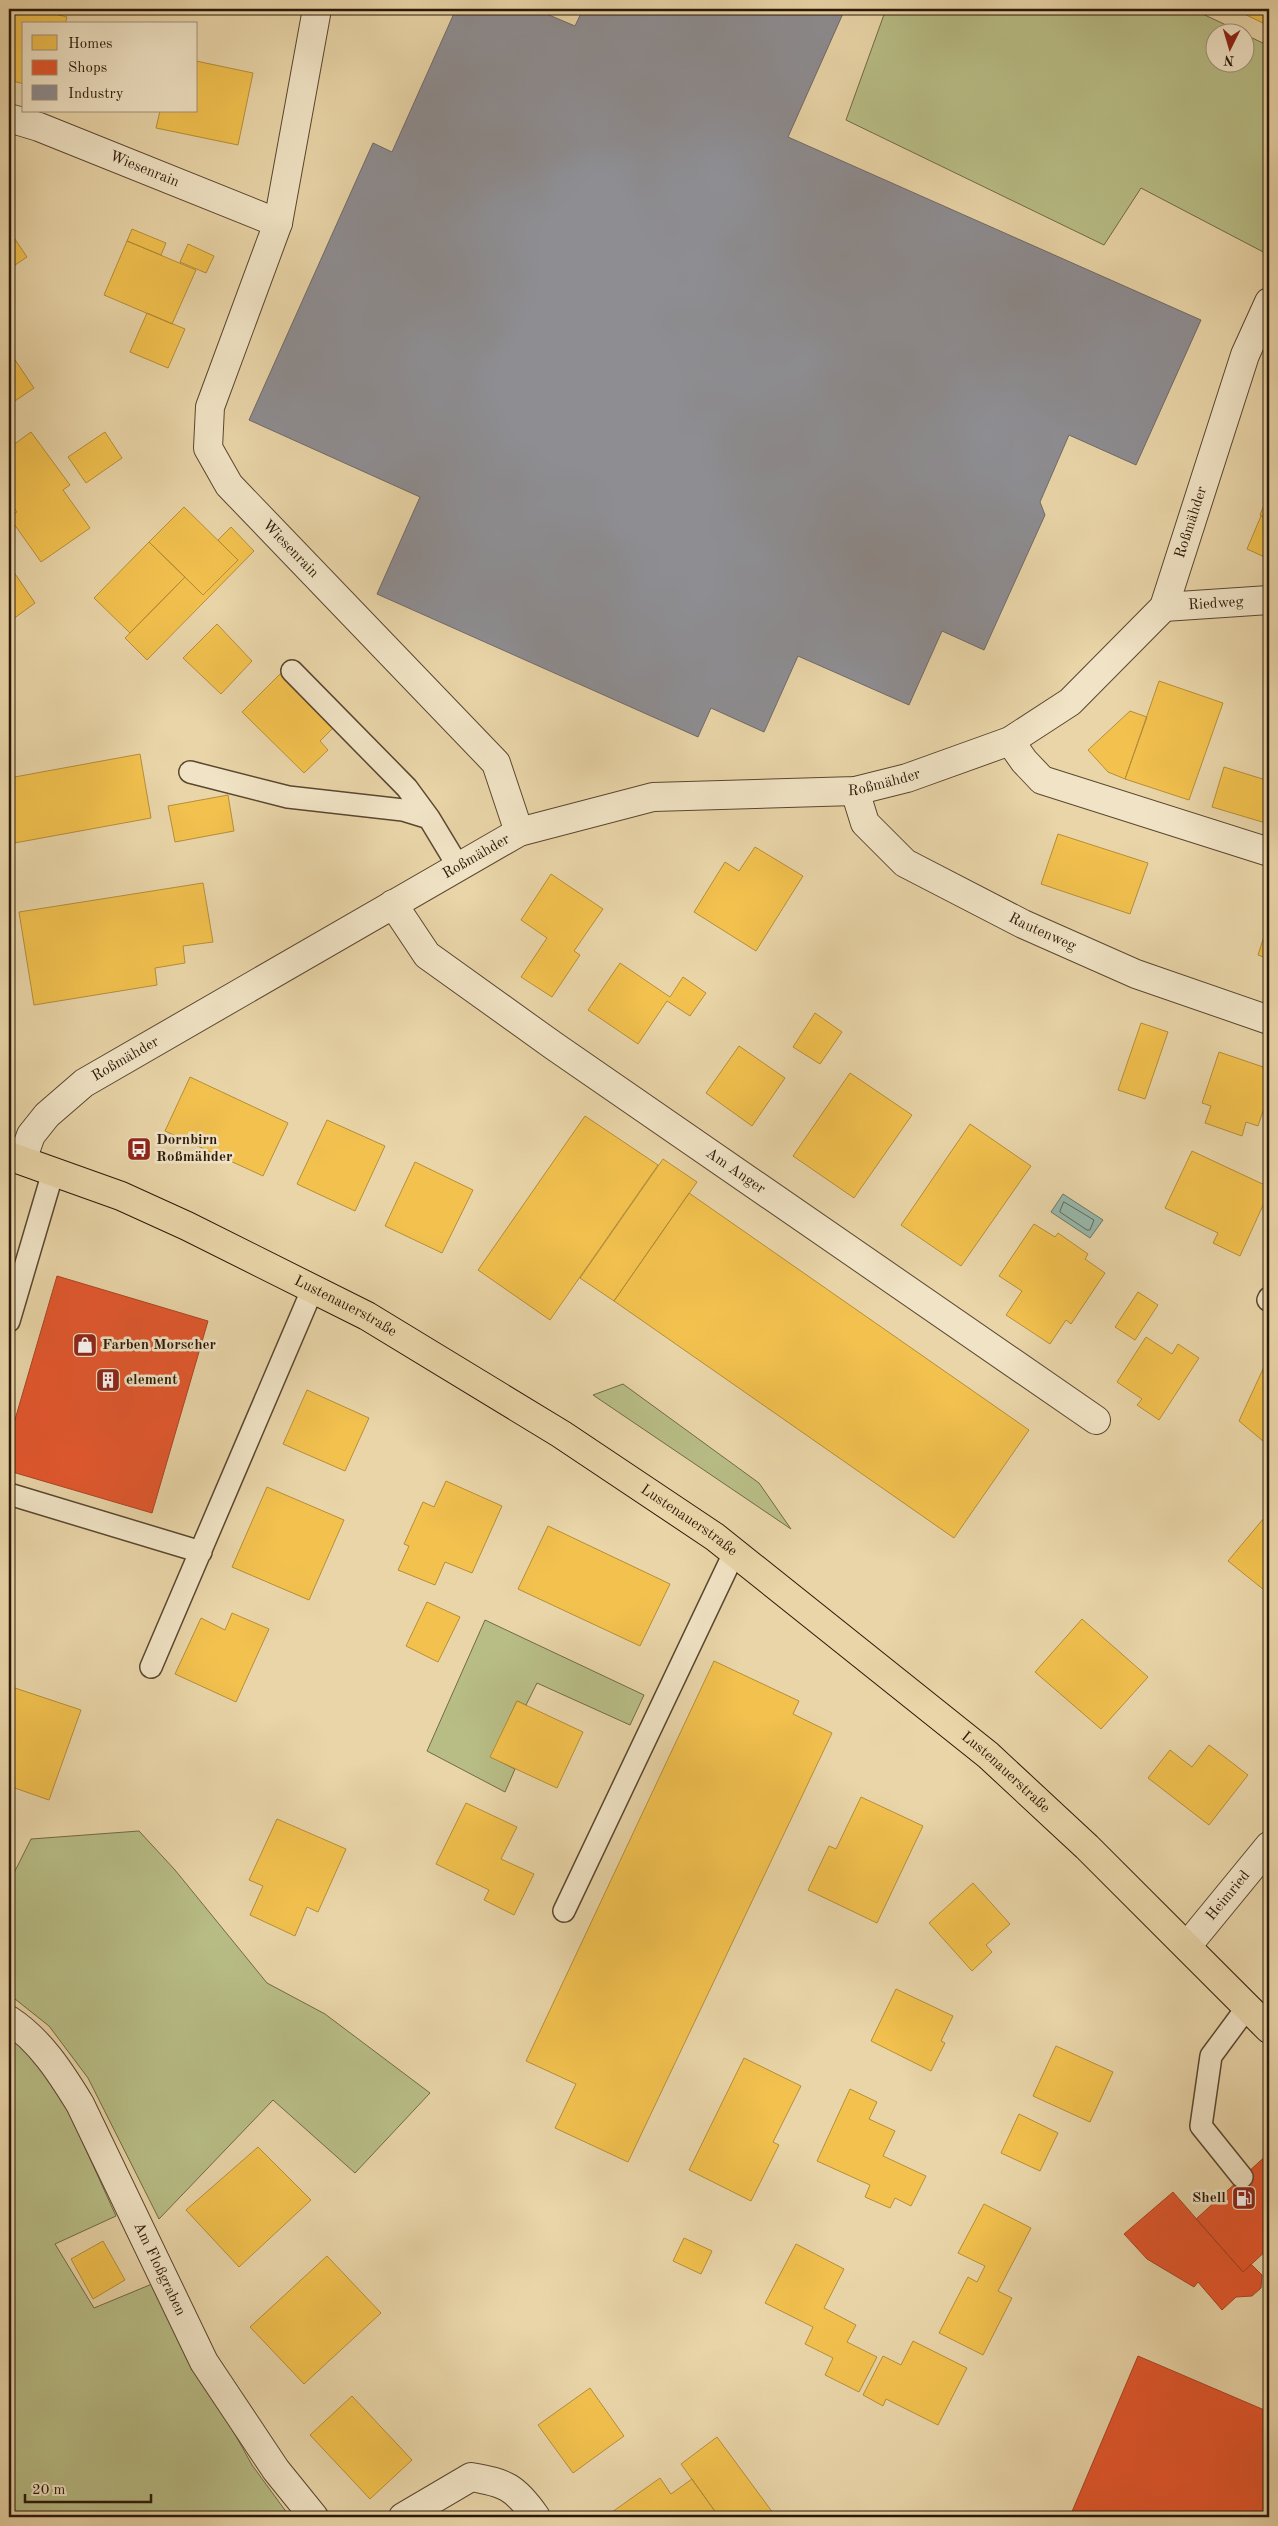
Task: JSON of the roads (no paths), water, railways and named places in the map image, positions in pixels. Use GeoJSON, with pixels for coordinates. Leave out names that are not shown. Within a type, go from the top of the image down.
{"type":"FeatureCollection","features":[{"type":"Feature","properties":{"kind":"main road","name":"Lustenauerstraße"},"geometry":{"type":"LineString","coordinates":[[15,1158],[137,1204],[367,1316],[494,1391],[562,1434],[735,1551],[988,1755],[1087,1847],[1269,2029]]}},
{"type":"Feature","properties":{"kind":"street","name":"Wiesenrain"},"geometry":{"type":"LineString","coordinates":[[317,9],[278,223],[210,406],[208,448],[229,485],[496,763],[519,832]]}},
{"type":"Feature","properties":{"kind":"street","name":"Wiesenrain"},"geometry":{"type":"LineString","coordinates":[[9,118],[39,127],[278,223]]}},
{"type":"Feature","properties":{"kind":"street","name":"Roßmähder"},"geometry":{"type":"LineString","coordinates":[[15,1158],[52,1110],[84,1083],[519,832],[653,797],[855,791],[907,778],[1010,740],[1070,702],[1164,607],[1245,355],[1269,302]]}},
{"type":"Feature","properties":{"kind":"street","name":"Riedweg"},"geometry":{"type":"LineString","coordinates":[[1164,607],[1269,600]]}},
{"type":"Feature","properties":{"kind":"street"},"geometry":{"type":"LineString","coordinates":[[1010,740],[1024,761],[1042,780],[1269,852]]}},
{"type":"Feature","properties":{"kind":"street","name":"Rautenweg"},"geometry":{"type":"LineString","coordinates":[[855,791],[865,823],[905,863],[1023,924],[1136,974],[1269,1020]]}},
{"type":"Feature","properties":{"kind":"street","name":"Am Anger"},"geometry":{"type":"LineString","coordinates":[[393,904],[427,955],[554,1046],[1096,1420]]}},
{"type":"Feature","properties":{"kind":"street","name":"Heimried"},"geometry":{"type":"LineString","coordinates":[[1187,1946],[1269,1846]]}},
{"type":"Feature","properties":{"kind":"street","name":"Am Floßgraben"},"geometry":{"type":"LineString","coordinates":[[9,2020],[39,2046],[62,2075],[80,2104],[204,2362],[276,2470],[314,2517]]}},
{"type":"Feature","properties":{"kind":"street"},"geometry":{"type":"LineString","coordinates":[[403,2517],[471,2477],[499,2482],[521,2496],[536,2517]]}},
{"type":"Feature","properties":{"kind":"lane"},"geometry":{"type":"LineString","coordinates":[[292,671],[407,788],[430,818],[458,866]]}},
{"type":"Feature","properties":{"kind":"lane"},"geometry":{"type":"LineString","coordinates":[[190,772],[288,797],[403,810],[430,818]]}},
{"type":"Feature","properties":{"kind":"lane"},"geometry":{"type":"LineString","coordinates":[[9,1321],[53,1172]]}},
{"type":"Feature","properties":{"kind":"lane"},"geometry":{"type":"LineString","coordinates":[[151,1667],[312,1288]]}},
{"type":"Feature","properties":{"kind":"lane"},"geometry":{"type":"LineString","coordinates":[[9,1494],[201,1552]]}},
{"type":"Feature","properties":{"kind":"lane"},"geometry":{"type":"LineString","coordinates":[[564,1911],[735,1551]]}},
{"type":"Feature","properties":{"kind":"lane"},"geometry":{"type":"LineString","coordinates":[[1242,2177],[1201,2126],[1212,2056],[1248,2006]]}},
{"type":"Feature","properties":{"kind":"water"},"geometry":{"type":"Polygon","coordinates":[[[1063,1194],[1103,1220],[1090,1238],[1051,1212],[1063,1194]]]}},
{"type":"Feature","properties":{"kind":"place","name":"Dornbirn Roßmähder"},"geometry":{"type":"Point","coordinates":[139,1149]}},
{"type":"Feature","properties":{"kind":"place","name":"Farben Morscher"},"geometry":{"type":"Point","coordinates":[85,1345]}},
{"type":"Feature","properties":{"kind":"place","name":"element"},"geometry":{"type":"Point","coordinates":[108,1380]}},
{"type":"Feature","properties":{"kind":"place","name":"Shell"},"geometry":{"type":"Point","coordinates":[1244,2198]}}]}
